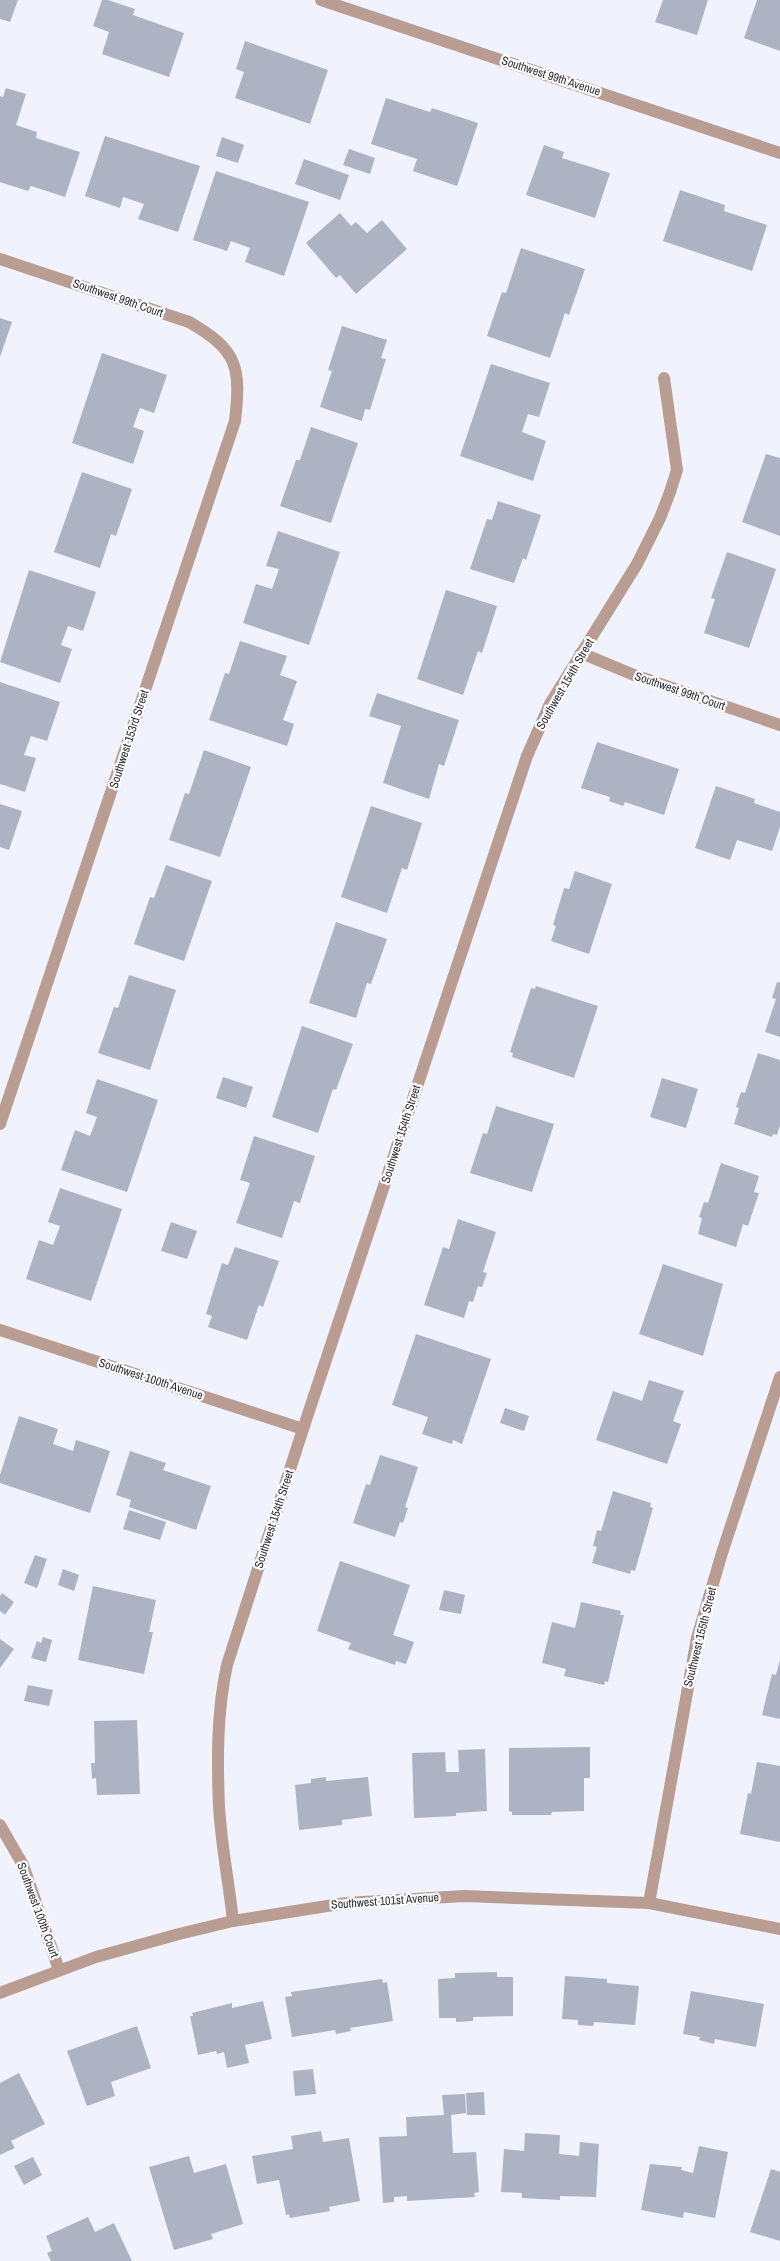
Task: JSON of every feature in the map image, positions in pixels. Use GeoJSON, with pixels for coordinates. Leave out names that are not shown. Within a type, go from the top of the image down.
{"type":"FeatureCollection","features":[{"type":"Feature","properties":{"kind":"street","name":"Southwest 99th Avenue"},"geometry":{"type":"LineString","coordinates":[[322,0],[780,153]]}},
{"type":"Feature","properties":{"kind":"street","name":"Southwest 99th Court"},"geometry":{"type":"LineString","coordinates":[[0,259],[189,322],[211,335],[228,352]]}},
{"type":"Feature","properties":{"kind":"street","name":"Southwest 153rd Street"},"geometry":{"type":"LineString","coordinates":[[0,1124],[235,420],[238,377],[228,352]]}},
{"type":"Feature","properties":{"kind":"street","name":"Southwest 154th Street"},"geometry":{"type":"LineString","coordinates":[[233,1921],[219,1808],[218,1734],[222,1686],[227,1665],[303,1429],[527,756],[546,712],[637,564],[660,518],[677,470],[664,378]]}},
{"type":"Feature","properties":{"kind":"street","name":"Southwest 99th Court"},"geometry":{"type":"LineString","coordinates":[[581,653],[634,675],[780,726]]}},
{"type":"Feature","properties":{"kind":"street","name":"Southwest 100th Avenue"},"geometry":{"type":"LineString","coordinates":[[0,1330],[303,1429]]}},
{"type":"Feature","properties":{"kind":"street","name":"Southwest 155th Street"},"geometry":{"type":"LineString","coordinates":[[649,1903],[697,1638],[728,1534],[780,1377]]}},
{"type":"Feature","properties":{"kind":"street","name":"Southwest 100th Court"},"geometry":{"type":"LineString","coordinates":[[0,1825],[24,1865],[59,1970]]}},
{"type":"Feature","properties":{"kind":"street","name":"Southwest 101st Avenue"},"geometry":{"type":"LineString","coordinates":[[0,1992],[96,1957],[233,1921],[346,1903],[455,1896],[518,1896],[649,1903],[780,1929]]}},
{"type":"Feature","properties":{"kind":"building"},"geometry":{"type":"Polygon","coordinates":[[[0,0],[18,0],[10,22],[0,19],[0,0]]]}},
{"type":"Feature","properties":{"kind":"building"},"geometry":{"type":"Polygon","coordinates":[[[102,0],[108,0],[135,9],[133,15],[184,33],[169,77],[102,54],[109,32],[93,26],[102,0]]]}},
{"type":"Feature","properties":{"kind":"building"},"geometry":{"type":"Polygon","coordinates":[[[663,0],[708,0],[697,35],[655,22],[663,0]]]}},
{"type":"Feature","properties":{"kind":"building"},"geometry":{"type":"Polygon","coordinates":[[[757,0],[780,0],[780,51],[744,38],[757,0]]]}},
{"type":"Feature","properties":{"kind":"building"},"geometry":{"type":"Polygon","coordinates":[[[245,41],[328,70],[310,124],[235,98],[244,72],[236,69],[245,41]]]}},
{"type":"Feature","properties":{"kind":"building"},"geometry":{"type":"Polygon","coordinates":[[[6,88],[26,94],[16,125],[37,132],[36,138],[80,152],[65,197],[31,186],[28,191],[0,182],[0,96],[3,97],[6,88]]]}},
{"type":"Feature","properties":{"kind":"building"},"geometry":{"type":"Polygon","coordinates":[[[386,98],[430,112],[432,108],[478,123],[457,186],[413,171],[417,159],[371,144],[386,98]]]}},
{"type":"Feature","properties":{"kind":"building"},"geometry":{"type":"Polygon","coordinates":[[[105,136],[200,166],[178,232],[138,219],[144,204],[123,197],[120,208],[85,196],[105,136]]]}},
{"type":"Feature","properties":{"kind":"building"},"geometry":{"type":"Polygon","coordinates":[[[222,137],[244,145],[238,163],[216,156],[222,137]]]}},
{"type":"Feature","properties":{"kind":"building"},"geometry":{"type":"Polygon","coordinates":[[[544,145],[564,152],[562,158],[610,173],[595,218],[526,195],[544,145]]]}},
{"type":"Feature","properties":{"kind":"building"},"geometry":{"type":"Polygon","coordinates":[[[349,149],[375,158],[370,174],[343,165],[349,149]]]}},
{"type":"Feature","properties":{"kind":"building"},"geometry":{"type":"Polygon","coordinates":[[[304,159],[349,175],[340,200],[295,184],[304,159]]]}},
{"type":"Feature","properties":{"kind":"building"},"geometry":{"type":"Polygon","coordinates":[[[216,171],[309,202],[284,276],[245,262],[250,248],[231,241],[227,251],[193,240],[216,171]]]}},
{"type":"Feature","properties":{"kind":"building"},"geometry":{"type":"Polygon","coordinates":[[[680,190],[725,205],[724,211],[767,225],[752,271],[663,241],[680,190]]]}},
{"type":"Feature","properties":{"kind":"building"},"geometry":{"type":"Polygon","coordinates":[[[340,213],[351,226],[356,222],[367,233],[382,220],[407,249],[356,294],[340,275],[336,278],[306,243],[340,213]]]}},
{"type":"Feature","properties":{"kind":"building"},"geometry":{"type":"Polygon","coordinates":[[[521,248],[585,269],[569,315],[565,313],[550,358],[487,336],[502,292],[506,293],[521,248]]]}},
{"type":"Feature","properties":{"kind":"building"},"geometry":{"type":"Polygon","coordinates":[[[0,318],[12,322],[0,357],[0,318]]]}},
{"type":"Feature","properties":{"kind":"building"},"geometry":{"type":"Polygon","coordinates":[[[342,326],[387,340],[381,358],[386,359],[370,410],[365,409],[362,421],[320,407],[332,371],[328,370],[342,326]]]}},
{"type":"Feature","properties":{"kind":"building"},"geometry":{"type":"Polygon","coordinates":[[[102,353],[167,375],[154,413],[140,408],[133,427],[144,431],[133,464],[72,443],[102,353]]]}},
{"type":"Feature","properties":{"kind":"building"},"geometry":{"type":"Polygon","coordinates":[[[491,364],[550,383],[539,417],[528,414],[522,432],[546,441],[533,481],[460,456],[491,364]]]}},
{"type":"Feature","properties":{"kind":"building"},"geometry":{"type":"Polygon","coordinates":[[[311,427],[358,443],[331,523],[280,506],[296,460],[300,460],[311,427]]]}},
{"type":"Feature","properties":{"kind":"building"},"geometry":{"type":"Polygon","coordinates":[[[766,454],[780,458],[780,536],[742,522],[766,454]]]}},
{"type":"Feature","properties":{"kind":"building"},"geometry":{"type":"Polygon","coordinates":[[[82,472],[132,489],[116,536],[111,534],[100,568],[54,552],[82,472]]]}},
{"type":"Feature","properties":{"kind":"building"},"geometry":{"type":"Polygon","coordinates":[[[498,501],[541,515],[526,560],[523,558],[514,583],[470,569],[487,519],[492,520],[498,501]]]}},
{"type":"Feature","properties":{"kind":"building"},"geometry":{"type":"Polygon","coordinates":[[[278,531],[340,552],[309,645],[243,623],[256,584],[272,589],[279,569],[266,566],[278,531]]]}},
{"type":"Feature","properties":{"kind":"building"},"geometry":{"type":"Polygon","coordinates":[[[727,552],[776,569],[749,648],[704,633],[715,599],[711,598],[727,552]]]}},
{"type":"Feature","properties":{"kind":"building"},"geometry":{"type":"Polygon","coordinates":[[[29,570],[96,592],[83,631],[68,626],[61,645],[72,649],[60,683],[0,662],[29,570]]]}},
{"type":"Feature","properties":{"kind":"building"},"geometry":{"type":"Polygon","coordinates":[[[446,590],[497,606],[482,653],[478,651],[463,695],[417,679],[446,590]]]}},
{"type":"Feature","properties":{"kind":"building"},"geometry":{"type":"Polygon","coordinates":[[[240,641],[287,656],[280,675],[297,681],[283,720],[294,724],[287,746],[209,720],[225,673],[229,674],[240,641]]]}},
{"type":"Feature","properties":{"kind":"building"},"geometry":{"type":"Polygon","coordinates":[[[0,682],[60,702],[47,741],[31,736],[24,755],[36,758],[25,792],[0,784],[0,682]]]}},
{"type":"Feature","properties":{"kind":"building"},"geometry":{"type":"Polygon","coordinates":[[[377,693],[459,720],[444,766],[439,764],[429,799],[383,783],[401,726],[369,716],[377,693]]]}},
{"type":"Feature","properties":{"kind":"building"},"geometry":{"type":"Polygon","coordinates":[[[597,742],[679,769],[664,815],[625,802],[623,806],[609,801],[610,797],[581,788],[597,742]]]}},
{"type":"Feature","properties":{"kind":"building"},"geometry":{"type":"Polygon","coordinates":[[[204,750],[251,767],[220,857],[169,840],[185,793],[189,794],[204,750]]]}},
{"type":"Feature","properties":{"kind":"building"},"geometry":{"type":"Polygon","coordinates":[[[716,786],[755,799],[754,803],[780,812],[780,827],[772,851],[737,840],[730,860],[695,848],[716,786]]]}},
{"type":"Feature","properties":{"kind":"building"},"geometry":{"type":"Polygon","coordinates":[[[0,804],[22,811],[9,850],[0,847],[0,804]]]}},
{"type":"Feature","properties":{"kind":"building"},"geometry":{"type":"Polygon","coordinates":[[[371,806],[422,823],[407,870],[402,868],[387,913],[341,897],[371,806]]]}},
{"type":"Feature","properties":{"kind":"building"},"geometry":{"type":"Polygon","coordinates":[[[166,865],[212,881],[184,961],[134,944],[150,897],[154,898],[166,865]]]}},
{"type":"Feature","properties":{"kind":"building"},"geometry":{"type":"Polygon","coordinates":[[[575,871],[612,884],[589,954],[551,941],[556,926],[553,925],[564,888],[569,889],[575,871]]]}},
{"type":"Feature","properties":{"kind":"building"},"geometry":{"type":"Polygon","coordinates":[[[336,922],[387,939],[371,984],[367,983],[356,1018],[309,1003],[336,922]]]}},
{"type":"Feature","properties":{"kind":"building"},"geometry":{"type":"Polygon","coordinates":[[[129,975],[176,990],[150,1070],[98,1053],[114,1007],[118,1008],[129,975]]]}},
{"type":"Feature","properties":{"kind":"building"},"geometry":{"type":"Polygon","coordinates":[[[777,982],[780,983],[780,1037],[765,1032],[776,999],[772,998],[777,982]]]}},
{"type":"Feature","properties":{"kind":"building"},"geometry":{"type":"Polygon","coordinates":[[[536,986],[598,1006],[574,1078],[512,1057],[513,1053],[510,1052],[531,988],[535,989],[536,986]]]}},
{"type":"Feature","properties":{"kind":"building"},"geometry":{"type":"Polygon","coordinates":[[[302,1026],[353,1044],[336,1090],[333,1089],[318,1133],[272,1117],[302,1026]]]}},
{"type":"Feature","properties":{"kind":"building"},"geometry":{"type":"Polygon","coordinates":[[[758,1053],[780,1060],[780,1125],[777,1135],[773,1134],[772,1137],[734,1124],[739,1108],[736,1107],[741,1092],[745,1093],[758,1053]]]}},
{"type":"Feature","properties":{"kind":"building"},"geometry":{"type":"Polygon","coordinates":[[[223,1077],[253,1087],[246,1108],[216,1098],[223,1077]]]}},
{"type":"Feature","properties":{"kind":"building"},"geometry":{"type":"Polygon","coordinates":[[[662,1078],[698,1089],[686,1128],[650,1117],[662,1078]]]}},
{"type":"Feature","properties":{"kind":"building"},"geometry":{"type":"Polygon","coordinates":[[[97,1079],[158,1100],[127,1192],[61,1170],[75,1130],[90,1136],[97,1117],[86,1113],[97,1079]]]}},
{"type":"Feature","properties":{"kind":"building"},"geometry":{"type":"Polygon","coordinates":[[[496,1106],[554,1124],[532,1192],[470,1173],[483,1133],[487,1134],[496,1106]]]}},
{"type":"Feature","properties":{"kind":"building"},"geometry":{"type":"Polygon","coordinates":[[[254,1136],[315,1156],[300,1203],[294,1201],[282,1238],[236,1223],[250,1183],[240,1180],[254,1136]]]}},
{"type":"Feature","properties":{"kind":"building"},"geometry":{"type":"Polygon","coordinates":[[[721,1163],[759,1176],[754,1192],[759,1193],[748,1226],[743,1224],[736,1247],[698,1234],[702,1218],[699,1217],[704,1202],[708,1203],[721,1163]]]}},
{"type":"Feature","properties":{"kind":"building"},"geometry":{"type":"Polygon","coordinates":[[[60,1188],[122,1209],[91,1301],[26,1279],[39,1240],[53,1245],[60,1226],[48,1222],[60,1188]]]}},
{"type":"Feature","properties":{"kind":"building"},"geometry":{"type":"Polygon","coordinates":[[[458,1219],[496,1232],[483,1272],[487,1273],[482,1287],[478,1286],[473,1302],[469,1301],[464,1318],[424,1305],[443,1247],[449,1249],[458,1219]]]}},
{"type":"Feature","properties":{"kind":"building"},"geometry":{"type":"Polygon","coordinates":[[[171,1222],[197,1231],[187,1259],[161,1251],[171,1222]]]}},
{"type":"Feature","properties":{"kind":"building"},"geometry":{"type":"Polygon","coordinates":[[[235,1247],[279,1261],[263,1307],[259,1305],[247,1340],[208,1327],[212,1316],[206,1314],[222,1263],[228,1265],[235,1247]]]}},
{"type":"Feature","properties":{"kind":"building"},"geometry":{"type":"Polygon","coordinates":[[[663,1264],[723,1284],[703,1356],[639,1334],[663,1264]]]}},
{"type":"Feature","properties":{"kind":"building"},"geometry":{"type":"Polygon","coordinates":[[[416,1334],[491,1359],[462,1444],[453,1440],[452,1444],[422,1434],[428,1417],[392,1405],[416,1334]]]}},
{"type":"Feature","properties":{"kind":"building"},"geometry":{"type":"Polygon","coordinates":[[[649,1380],[684,1391],[673,1421],[681,1424],[667,1464],[596,1440],[613,1391],[642,1401],[649,1380]]]}},
{"type":"Feature","properties":{"kind":"building"},"geometry":{"type":"Polygon","coordinates":[[[505,1408],[529,1416],[524,1431],[500,1423],[505,1408]]]}},
{"type":"Feature","properties":{"kind":"building"},"geometry":{"type":"Polygon","coordinates":[[[19,1416],[58,1429],[53,1444],[73,1451],[76,1440],[110,1451],[90,1513],[0,1483],[0,1475],[19,1416]]]}},
{"type":"Feature","properties":{"kind":"building"},"geometry":{"type":"Polygon","coordinates":[[[130,1451],[166,1463],[163,1470],[211,1486],[196,1530],[129,1507],[131,1500],[116,1495],[130,1451]]]}},
{"type":"Feature","properties":{"kind":"building"},"geometry":{"type":"Polygon","coordinates":[[[380,1455],[418,1467],[405,1507],[408,1508],[403,1523],[400,1522],[395,1537],[353,1523],[366,1484],[370,1485],[380,1455]]]}},
{"type":"Feature","properties":{"kind":"building"},"geometry":{"type":"Polygon","coordinates":[[[613,1491],[651,1503],[650,1507],[653,1508],[635,1571],[631,1570],[630,1574],[592,1563],[597,1547],[593,1546],[597,1530],[601,1531],[613,1491]]]}},
{"type":"Feature","properties":{"kind":"building"},"geometry":{"type":"Polygon","coordinates":[[[129,1510],[166,1522],[160,1540],[123,1529],[129,1510]]]}},
{"type":"Feature","properties":{"kind":"building"},"geometry":{"type":"Polygon","coordinates":[[[35,1555],[47,1559],[37,1588],[24,1583],[35,1555]]]}},
{"type":"Feature","properties":{"kind":"building"},"geometry":{"type":"Polygon","coordinates":[[[340,1561],[410,1585],[393,1635],[414,1642],[406,1664],[396,1661],[395,1665],[348,1649],[351,1643],[317,1631],[340,1561]]]}},
{"type":"Feature","properties":{"kind":"building"},"geometry":{"type":"Polygon","coordinates":[[[63,1569],[79,1575],[74,1591],[58,1585],[63,1569]]]}},
{"type":"Feature","properties":{"kind":"building"},"geometry":{"type":"Polygon","coordinates":[[[93,1586],[156,1600],[149,1632],[153,1632],[144,1674],[78,1660],[93,1586]]]}},
{"type":"Feature","properties":{"kind":"building"},"geometry":{"type":"Polygon","coordinates":[[[444,1590],[465,1595],[461,1614],[439,1610],[444,1590]]]}},
{"type":"Feature","properties":{"kind":"building"},"geometry":{"type":"Polygon","coordinates":[[[2,1593],[14,1602],[5,1615],[0,1611],[0,1596],[2,1593]]]}},
{"type":"Feature","properties":{"kind":"building"},"geometry":{"type":"Polygon","coordinates":[[[581,1602],[621,1611],[620,1615],[624,1615],[608,1682],[605,1681],[604,1685],[564,1676],[566,1669],[542,1663],[552,1622],[575,1628],[581,1602]]]}},
{"type":"Feature","properties":{"kind":"building"},"geometry":{"type":"Polygon","coordinates":[[[43,1637],[52,1640],[46,1662],[31,1658],[37,1641],[41,1643],[43,1637]]]}},
{"type":"Feature","properties":{"kind":"building"},"geometry":{"type":"Polygon","coordinates":[[[0,1639],[14,1649],[0,1668],[0,1639]]]}},
{"type":"Feature","properties":{"kind":"building"},"geometry":{"type":"Polygon","coordinates":[[[780,1660],[780,1719],[762,1715],[772,1674],[776,1675],[780,1660]]]}},
{"type":"Feature","properties":{"kind":"building"},"geometry":{"type":"Polygon","coordinates":[[[28,1685],[53,1690],[49,1706],[24,1701],[28,1685]]]}},
{"type":"Feature","properties":{"kind":"building"},"geometry":{"type":"Polygon","coordinates":[[[137,1720],[140,1794],[97,1795],[96,1778],[92,1779],[91,1763],[95,1763],[94,1721],[137,1720]]]}},
{"type":"Feature","properties":{"kind":"building"},"geometry":{"type":"Polygon","coordinates":[[[590,1747],[590,1778],[584,1778],[584,1811],[552,1812],[551,1815],[512,1815],[512,1812],[509,1811],[509,1748],[590,1747]]]}},
{"type":"Feature","properties":{"kind":"building"},"geometry":{"type":"Polygon","coordinates":[[[485,1749],[487,1811],[456,1813],[456,1816],[414,1818],[412,1753],[445,1752],[446,1772],[459,1772],[458,1750],[485,1749]]]}},
{"type":"Feature","properties":{"kind":"building"},"geometry":{"type":"Polygon","coordinates":[[[757,1762],[780,1766],[780,1842],[740,1834],[748,1793],[751,1794],[757,1762]]]}},
{"type":"Feature","properties":{"kind":"building"},"geometry":{"type":"Polygon","coordinates":[[[326,1777],[326,1781],[368,1777],[372,1816],[342,1820],[342,1825],[299,1830],[295,1785],[311,1783],[311,1779],[326,1777]]]}},
{"type":"Feature","properties":{"kind":"building"},"geometry":{"type":"Polygon","coordinates":[[[497,1972],[497,1977],[513,1977],[513,2016],[473,2017],[473,2021],[456,2022],[456,2018],[439,2018],[438,1979],[455,1978],[455,1973],[497,1972]]]}},
{"type":"Feature","properties":{"kind":"building"},"geometry":{"type":"Polygon","coordinates":[[[565,1976],[607,1979],[607,1983],[639,1986],[635,2025],[594,2022],[593,2026],[578,2025],[578,2020],[562,2019],[565,1976]]]}},
{"type":"Feature","properties":{"kind":"building"},"geometry":{"type":"Polygon","coordinates":[[[382,1979],[383,1983],[387,1982],[393,2021],[350,2028],[351,2031],[336,2034],[335,2030],[292,2037],[285,1997],[292,1996],[291,1992],[382,1979]]]}},
{"type":"Feature","properties":{"kind":"building"},"geometry":{"type":"Polygon","coordinates":[[[691,1991],[764,2004],[756,2047],[715,2039],[714,2044],[699,2040],[700,2037],[683,2034],[691,1991]]]}},
{"type":"Feature","properties":{"kind":"building"},"geometry":{"type":"Polygon","coordinates":[[[263,2001],[272,2039],[245,2045],[249,2063],[227,2068],[224,2052],[217,2054],[216,2051],[198,2055],[190,2016],[193,2016],[192,2013],[232,2003],[232,2008],[263,2001]]]}},
{"type":"Feature","properties":{"kind":"building"},"geometry":{"type":"Polygon","coordinates":[[[137,2026],[151,2068],[111,2082],[115,2096],[87,2106],[67,2051],[137,2026]]]}},
{"type":"Feature","properties":{"kind":"building"},"geometry":{"type":"Polygon","coordinates":[[[313,2069],[316,2094],[295,2096],[293,2071],[313,2069]]]}},
{"type":"Feature","properties":{"kind":"building"},"geometry":{"type":"Polygon","coordinates":[[[19,2073],[45,2124],[11,2141],[15,2148],[0,2155],[0,2083],[19,2073]]]}},
{"type":"Feature","properties":{"kind":"building"},"geometry":{"type":"Polygon","coordinates":[[[484,2092],[485,2115],[467,2115],[466,2093],[484,2092]]]}},
{"type":"Feature","properties":{"kind":"building"},"geometry":{"type":"Polygon","coordinates":[[[465,2094],[466,2113],[451,2115],[453,2153],[476,2152],[479,2192],[474,2193],[475,2197],[407,2201],[407,2196],[394,2197],[394,2202],[383,2203],[379,2137],[407,2136],[406,2117],[444,2115],[442,2095],[465,2094]]]}},
{"type":"Feature","properties":{"kind":"building"},"geometry":{"type":"Polygon","coordinates":[[[321,2131],[323,2142],[349,2138],[360,2201],[329,2207],[330,2211],[290,2218],[289,2214],[286,2215],[279,2180],[257,2184],[252,2156],[293,2149],[291,2136],[321,2131]]]}},
{"type":"Feature","properties":{"kind":"building"},"geometry":{"type":"Polygon","coordinates":[[[525,2133],[560,2135],[559,2154],[579,2156],[580,2142],[599,2144],[596,2197],[560,2196],[560,2200],[522,2198],[522,2193],[501,2192],[504,2149],[524,2151],[525,2133]]]}},
{"type":"Feature","properties":{"kind":"building"},"geometry":{"type":"Polygon","coordinates":[[[699,2146],[728,2152],[715,2218],[684,2212],[683,2218],[641,2210],[650,2164],[682,2167],[681,2170],[693,2173],[699,2146]]]}},
{"type":"Feature","properties":{"kind":"building"},"geometry":{"type":"Polygon","coordinates":[[[189,2156],[194,2173],[226,2164],[243,2224],[211,2234],[213,2239],[174,2250],[149,2167],[189,2156]]]}},
{"type":"Feature","properties":{"kind":"building"},"geometry":{"type":"Polygon","coordinates":[[[33,2157],[42,2175],[24,2185],[14,2166],[33,2157]]]}},
{"type":"Feature","properties":{"kind":"building"},"geometry":{"type":"Polygon","coordinates":[[[771,2169],[780,2172],[780,2241],[750,2232],[771,2169]]]}},
{"type":"Feature","properties":{"kind":"building"},"geometry":{"type":"Polygon","coordinates":[[[88,2217],[95,2232],[114,2223],[132,2261],[51,2261],[47,2253],[52,2251],[46,2236],[88,2217]]]}}]}
